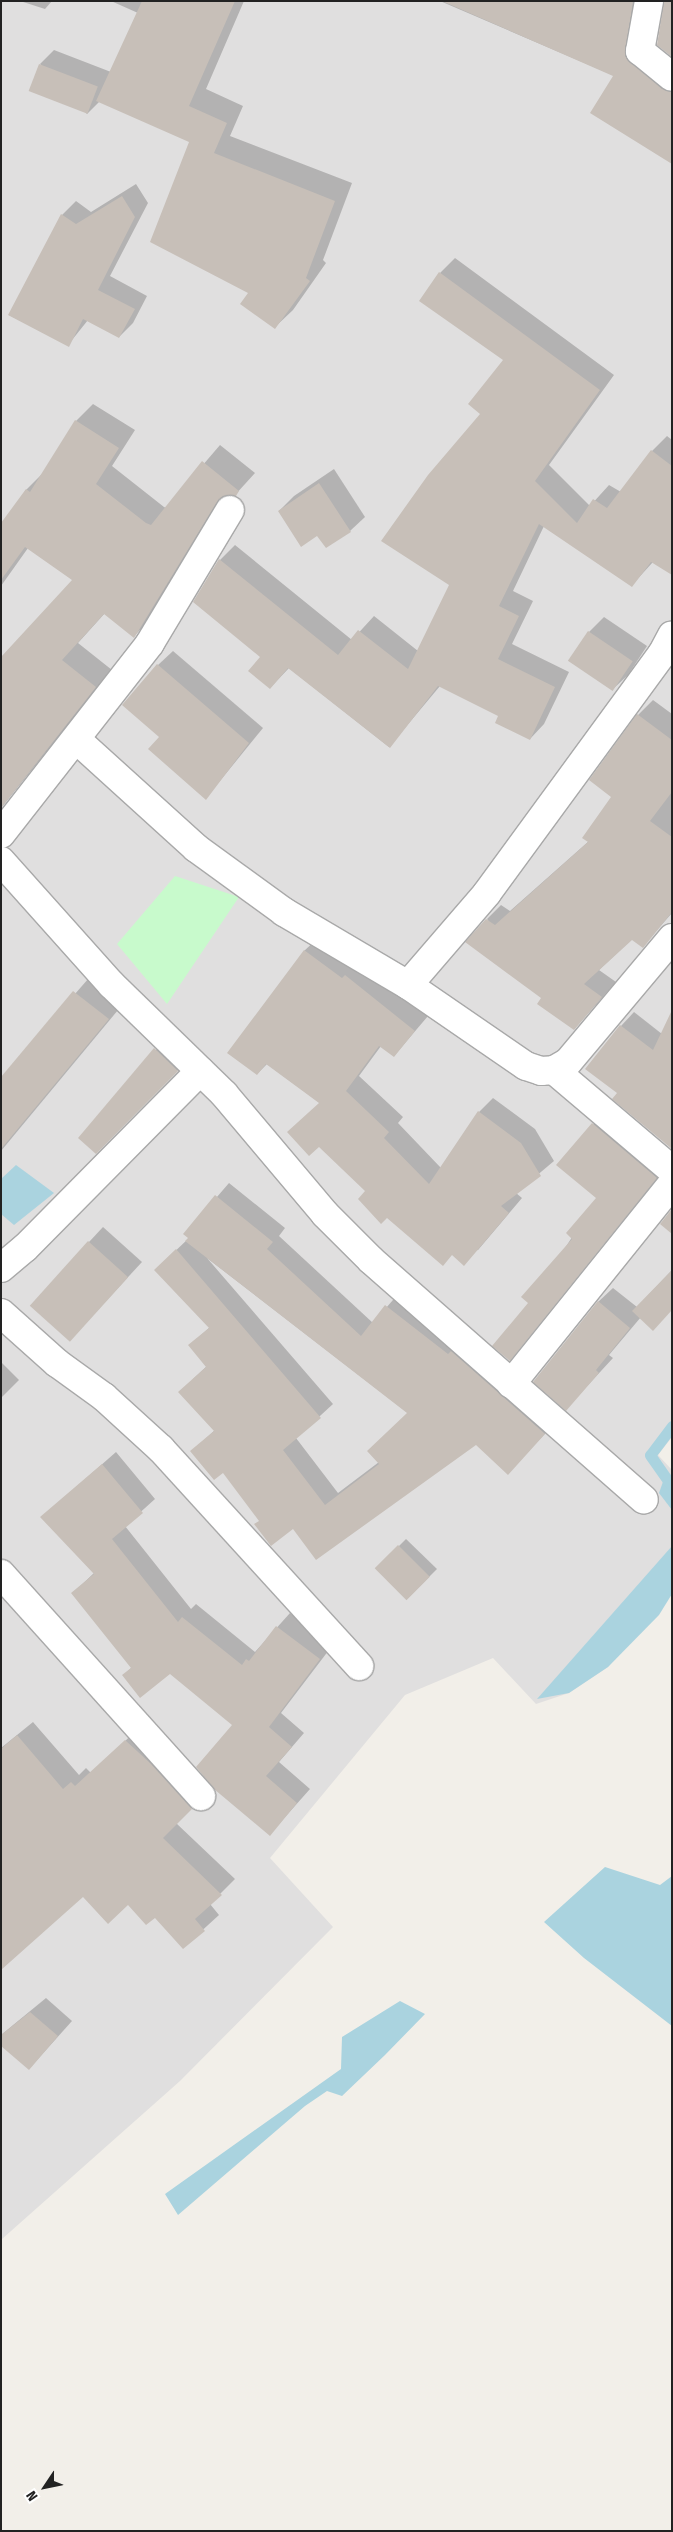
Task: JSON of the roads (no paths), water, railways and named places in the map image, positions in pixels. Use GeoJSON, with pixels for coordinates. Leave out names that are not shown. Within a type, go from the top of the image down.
{"type":"FeatureCollection","features":[{"type":"Feature","properties":{"kind":"street"},"geometry":{"type":"LineString","coordinates":[[649,1],[640,51],[672,77]]}},
{"type":"Feature","properties":{"kind":"street"},"geometry":{"type":"LineString","coordinates":[[1,834],[77,740],[150,643],[230,510]]}},
{"type":"Feature","properties":{"kind":"street"},"geometry":{"type":"LineString","coordinates":[[408,986],[487,893],[562,794],[662,654],[672,634]]}},
{"type":"Feature","properties":{"kind":"street"},"geometry":{"type":"LineString","coordinates":[[77,740],[196,848],[291,917],[408,986],[526,1066],[540,1071],[554,1070],[568,1062],[672,938]]}},
{"type":"Feature","properties":{"kind":"street"},"geometry":{"type":"LineString","coordinates":[[1,861],[112,985],[241,1113],[325,1214],[371,1260],[644,1500]]}},
{"type":"Feature","properties":{"kind":"street"},"geometry":{"type":"LineString","coordinates":[[554,1070],[672,1170]]}},
{"type":"Feature","properties":{"kind":"street"},"geometry":{"type":"LineString","coordinates":[[1,1268],[32,1241],[200,1072]]}},
{"type":"Feature","properties":{"kind":"street"},"geometry":{"type":"LineString","coordinates":[[511,1384],[672,1184]]}},
{"type":"Feature","properties":{"kind":"street"},"geometry":{"type":"LineString","coordinates":[[1,1313],[57,1363],[104,1396],[161,1449],[359,1666]]}},
{"type":"Feature","properties":{"kind":"street"},"geometry":{"type":"LineString","coordinates":[[1,1574],[201,1796]]}},
{"type":"Feature","properties":{"kind":"water"},"geometry":{"type":"Polygon","coordinates":[[[16,1165],[54,1193],[14,1225],[1,1214],[1,1179],[16,1165]]]}},
{"type":"Feature","properties":{"kind":"water"},"geometry":{"type":"Polygon","coordinates":[[[665,1476],[672,1480],[672,1510],[659,1493],[665,1476]]]}},
{"type":"Feature","properties":{"kind":"water"},"geometry":{"type":"Polygon","coordinates":[[[672,1546],[672,1594],[659,1615],[608,1667],[569,1693],[537,1699],[672,1546]]]}},
{"type":"Feature","properties":{"kind":"water"},"geometry":{"type":"Polygon","coordinates":[[[605,1867],[660,1885],[672,1876],[672,2026],[584,1958],[544,1922],[605,1867]]]}},
{"type":"Feature","properties":{"kind":"water"},"geometry":{"type":"Polygon","coordinates":[[[400,2001],[425,2014],[385,2055],[342,2096],[327,2091],[305,2106],[178,2215],[165,2194],[341,2069],[342,2037],[400,2001]]]}},
{"type":"Feature","properties":{"kind":"waterway"},"geometry":{"type":"LineString","coordinates":[[672,1426],[650,1455],[672,1487]]}}]}
